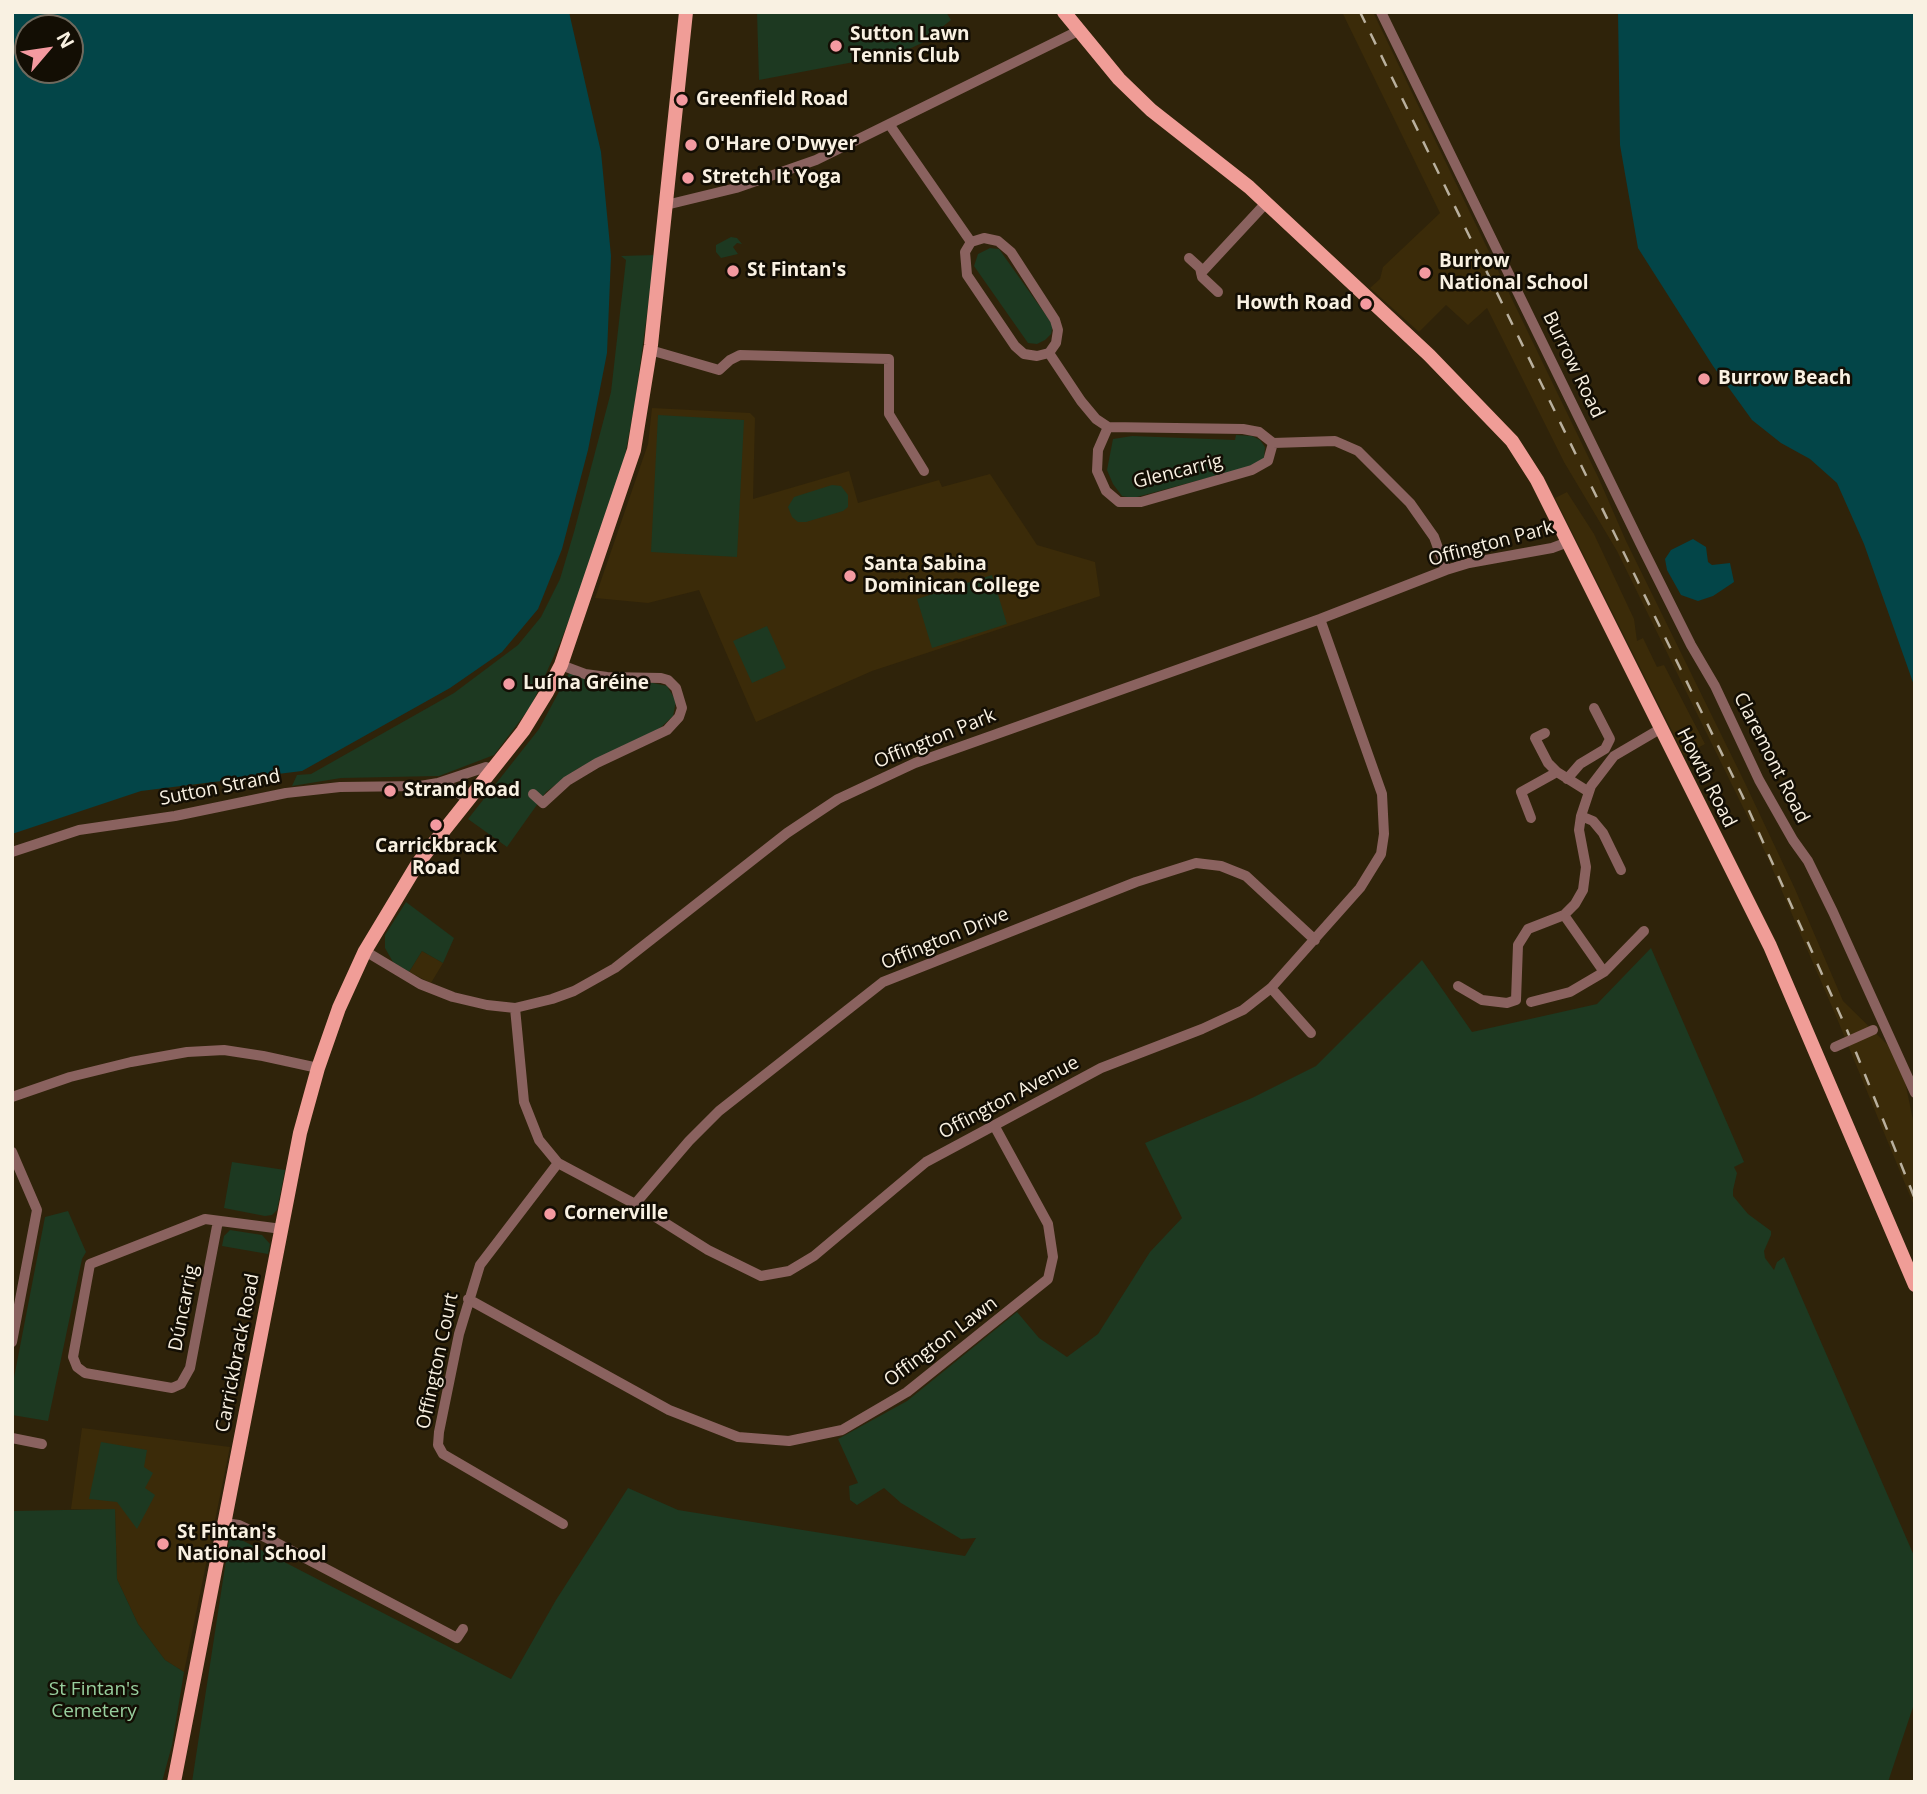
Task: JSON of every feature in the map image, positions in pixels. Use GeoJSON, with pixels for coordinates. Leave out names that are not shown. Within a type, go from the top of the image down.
{"type":"FeatureCollection","features":[{"type":"Feature","properties":{"kind":"main road"},"geometry":{"type":"LineString","coordinates":[[492,770],[537,711],[561,666],[634,450],[650,350],[686,12]]}},
{"type":"Feature","properties":{"kind":"main road","name":"Howth Road"},"geometry":{"type":"LineString","coordinates":[[1064,12],[1119,79],[1151,110],[1266,203],[1429,355],[1513,441],[1537,480],[1770,946],[1915,1285]]}},
{"type":"Feature","properties":{"kind":"main road","name":"Carrickbrack Road"},"geometry":{"type":"LineString","coordinates":[[174,1782],[300,1133],[318,1068],[365,951],[418,863],[492,770]]}},
{"type":"Feature","properties":{"kind":"street","name":"Burrow Road"},"geometry":{"type":"LineString","coordinates":[[1381,12],[1641,545]]}},
{"type":"Feature","properties":{"kind":"street"},"geometry":{"type":"LineString","coordinates":[[666,205],[736,188],[792,170],[1079,31]]}},
{"type":"Feature","properties":{"kind":"street"},"geometry":{"type":"LineString","coordinates":[[889,124],[971,242]]}},
{"type":"Feature","properties":{"kind":"street"},"geometry":{"type":"LineString","coordinates":[[1201,273],[1266,203]]}},
{"type":"Feature","properties":{"kind":"street"},"geometry":{"type":"LineString","coordinates":[[984,238],[998,241],[1012,252],[1055,320],[1058,330],[1056,343],[1049,353],[1037,356],[1024,354],[1009,336],[967,275],[965,252],[971,242],[984,238]]}},
{"type":"Feature","properties":{"kind":"street"},"geometry":{"type":"LineString","coordinates":[[1189,258],[1200,268],[1202,277],[1218,292]]}},
{"type":"Feature","properties":{"kind":"street"},"geometry":{"type":"LineString","coordinates":[[650,350],[719,370],[733,357],[743,355],[889,359],[889,414],[924,471]]}},
{"type":"Feature","properties":{"kind":"street"},"geometry":{"type":"LineString","coordinates":[[1049,353],[1081,401],[1096,419],[1108,427]]}},
{"type":"Feature","properties":{"kind":"street","name":"Glencarrig"},"geometry":{"type":"LineString","coordinates":[[1273,443],[1268,461],[1252,471],[1141,502],[1119,502],[1106,491],[1097,471],[1098,450],[1108,427],[1243,429],[1259,432],[1273,443],[1335,441],[1358,452],[1409,503],[1434,537],[1446,570]]}},
{"type":"Feature","properties":{"kind":"street","name":"Offington Park"},"geometry":{"type":"LineString","coordinates":[[365,951],[420,984],[453,997],[487,1005],[515,1008],[574,991],[615,968],[787,833],[838,799],[915,763],[1320,619],[1446,570],[1469,563],[1552,548],[1568,542]]}},
{"type":"Feature","properties":{"kind":"street","name":"Claremont Road"},"geometry":{"type":"LineString","coordinates":[[1641,545],[1691,645],[1715,686],[1759,780],[1808,861],[1833,912],[1878,1028],[1915,1093]]}},
{"type":"Feature","properties":{"kind":"street","name":"Offington Avenue"},"geometry":{"type":"LineString","coordinates":[[515,1008],[524,1102],[539,1140],[558,1163],[635,1204],[708,1250],[761,1276],[789,1271],[814,1256],[926,1162],[1101,1068],[1243,1010],[1271,988],[1360,888],[1381,854],[1384,834],[1382,794],[1320,619]]}},
{"type":"Feature","properties":{"kind":"street"},"geometry":{"type":"LineString","coordinates":[[533,794],[543,803],[577,775],[667,730],[680,717],[682,708],[676,688],[668,680],[607,677],[561,666]]}},
{"type":"Feature","properties":{"kind":"street"},"geometry":{"type":"LineString","coordinates":[[1567,779],[1580,764],[1605,749],[1610,739],[1594,708]]}},
{"type":"Feature","properties":{"kind":"street"},"geometry":{"type":"LineString","coordinates":[[1458,986],[1482,1000],[1507,1003],[1516,1000],[1518,944],[1528,929],[1564,915],[1575,904],[1583,890],[1586,867],[1579,831],[1591,786],[1614,756],[1660,729]]}},
{"type":"Feature","properties":{"kind":"street"},"geometry":{"type":"LineString","coordinates":[[1545,733],[1535,738],[1548,763],[1557,772],[1589,792]]}},
{"type":"Feature","properties":{"kind":"street","name":"Sutton Strand"},"geometry":{"type":"LineString","coordinates":[[12,852],[79,831],[175,816],[286,793],[340,787],[421,786],[439,783],[486,767],[492,770]]}},
{"type":"Feature","properties":{"kind":"street"},"geometry":{"type":"LineString","coordinates":[[1531,818],[1521,792],[1557,772]]}},
{"type":"Feature","properties":{"kind":"street"},"geometry":{"type":"LineString","coordinates":[[439,783],[449,786],[467,800]]}},
{"type":"Feature","properties":{"kind":"street"},"geometry":{"type":"LineString","coordinates":[[1581,816],[1593,821],[1603,833],[1621,870]]}},
{"type":"Feature","properties":{"kind":"street","name":"Offington Drive"},"geometry":{"type":"LineString","coordinates":[[635,1204],[689,1141],[719,1111],[883,982],[1123,887],[1196,863],[1221,866],[1246,876],[1315,940]]}},
{"type":"Feature","properties":{"kind":"street"},"geometry":{"type":"LineString","coordinates":[[1564,915],[1604,972]]}},
{"type":"Feature","properties":{"kind":"street"},"geometry":{"type":"LineString","coordinates":[[1531,1002],[1570,992],[1604,972],[1644,931]]}},
{"type":"Feature","properties":{"kind":"street"},"geometry":{"type":"LineString","coordinates":[[1271,988],[1311,1033]]}},
{"type":"Feature","properties":{"kind":"street"},"geometry":{"type":"LineString","coordinates":[[1817,1054],[1878,1028]]}},
{"type":"Feature","properties":{"kind":"street"},"geometry":{"type":"LineString","coordinates":[[12,1097],[70,1077],[187,1052],[223,1050],[318,1068]]}},
{"type":"Feature","properties":{"kind":"street","name":"Offington Lawn"},"geometry":{"type":"LineString","coordinates":[[468,1299],[669,1410],[738,1437],[789,1441],[842,1430],[907,1392],[1048,1279],[1053,1257],[1048,1223],[995,1127]]}},
{"type":"Feature","properties":{"kind":"street"},"geometry":{"type":"LineString","coordinates":[[12,1152],[37,1210],[12,1342]]}},
{"type":"Feature","properties":{"kind":"street","name":"Offington Court"},"geometry":{"type":"LineString","coordinates":[[558,1163],[480,1265],[468,1299],[441,1419],[438,1445],[443,1454],[563,1524]]}},
{"type":"Feature","properties":{"kind":"street","name":"Dúncarrig"},"geometry":{"type":"LineString","coordinates":[[218,1221],[190,1368],[181,1384],[172,1388],[85,1373],[77,1367],[72,1357],[90,1264],[205,1219],[282,1229]]}},
{"type":"Feature","properties":{"kind":"street"},"geometry":{"type":"LineString","coordinates":[[12,1438],[42,1444]]}},
{"type":"Feature","properties":{"kind":"street"},"geometry":{"type":"LineString","coordinates":[[225,1523],[239,1525],[271,1540],[457,1639],[463,1629]]}},
{"type":"Feature","properties":{"kind":"shaded area"},"geometry":{"type":"Polygon","coordinates":[[[1342,12],[1373,12],[1744,781],[1795,889],[1843,1001],[1890,1047],[1905,1081],[1915,1130],[1915,1208],[1765,852],[1617,551],[1564,462],[1487,308],[1468,325],[1446,305],[1419,332],[1370,288],[1380,279],[1383,267],[1440,213],[1342,12]]]}},
{"type":"Feature","properties":{"kind":"shaded area","name":"Santa Sabina Dominican College"},"geometry":{"type":"Polygon","coordinates":[[[652,408],[750,413],[755,418],[753,499],[849,471],[858,503],[939,480],[942,487],[990,474],[1037,545],[1095,562],[1100,596],[872,671],[756,722],[699,590],[648,603],[595,598],[648,444],[652,408]]]}},
{"type":"Feature","properties":{"kind":"shaded area"},"geometry":{"type":"Polygon","coordinates":[[[1567,492],[1594,534],[1634,619],[1637,641],[1643,638],[1657,667],[1664,665],[1705,744],[1684,755],[1555,498],[1567,492]]]}},
{"type":"Feature","properties":{"kind":"shaded area"},"geometry":{"type":"Polygon","coordinates":[[[422,951],[443,963],[431,983],[409,972],[422,951]]]}},
{"type":"Feature","properties":{"kind":"shaded area","name":"St Fintan's National School"},"geometry":{"type":"Polygon","coordinates":[[[82,1428],[230,1447],[184,1672],[165,1660],[138,1624],[117,1579],[115,1510],[71,1509],[82,1428]]]}},
{"type":"Feature","properties":{"kind":"green space","name":"Sutton Lawn Tennis Club"},"geometry":{"type":"Polygon","coordinates":[[[757,12],[946,12],[951,20],[922,43],[909,49],[759,80],[757,12]]]}},
{"type":"Feature","properties":{"kind":"green space"},"geometry":{"type":"Polygon","coordinates":[[[731,237],[737,238],[742,244],[737,243],[733,247],[738,254],[721,258],[716,252],[716,245],[731,237]]]}},
{"type":"Feature","properties":{"kind":"green space"},"geometry":{"type":"Polygon","coordinates":[[[990,248],[999,249],[1053,325],[1051,334],[1045,340],[1037,344],[1028,343],[974,266],[978,254],[990,248]]]}},
{"type":"Feature","properties":{"kind":"green space"},"geometry":{"type":"Polygon","coordinates":[[[655,255],[624,461],[584,582],[531,706],[494,755],[439,776],[341,778],[292,786],[297,775],[311,774],[454,693],[518,645],[541,617],[560,579],[611,392],[626,260],[621,256],[655,255]]]}},
{"type":"Feature","properties":{"kind":"green space"},"geometry":{"type":"Polygon","coordinates":[[[658,415],[744,420],[737,557],[651,552],[658,415]]]}},
{"type":"Feature","properties":{"kind":"green space"},"geometry":{"type":"Polygon","coordinates":[[[1236,435],[1252,436],[1260,440],[1265,447],[1264,459],[1259,464],[1133,498],[1122,496],[1107,470],[1113,439],[1132,436],[1235,440],[1236,435]]]}},
{"type":"Feature","properties":{"kind":"green space"},"geometry":{"type":"Polygon","coordinates":[[[832,485],[841,486],[848,495],[848,507],[843,511],[806,522],[798,522],[792,517],[788,507],[794,497],[832,485]]]}},
{"type":"Feature","properties":{"kind":"green space"},"geometry":{"type":"Polygon","coordinates":[[[992,575],[1007,624],[932,648],[917,599],[992,575]]]}},
{"type":"Feature","properties":{"kind":"green space"},"geometry":{"type":"Polygon","coordinates":[[[767,626],[786,668],[752,683],[733,641],[767,626]]]}},
{"type":"Feature","properties":{"kind":"green space"},"geometry":{"type":"Polygon","coordinates":[[[569,673],[667,686],[676,701],[673,716],[658,730],[577,769],[546,792],[507,847],[468,819],[539,729],[569,673]]]}},
{"type":"Feature","properties":{"kind":"green space"},"geometry":{"type":"Polygon","coordinates":[[[406,902],[454,938],[443,963],[422,951],[409,972],[393,962],[385,948],[385,935],[406,902]]]}},
{"type":"Feature","properties":{"kind":"green space"},"geometry":{"type":"Polygon","coordinates":[[[1651,948],[1744,1162],[1734,1167],[1737,1173],[1733,1196],[1748,1214],[1771,1231],[1764,1251],[1765,1258],[1774,1270],[1777,1262],[1784,1257],[1915,1558],[1915,1701],[1888,1782],[192,1782],[230,1534],[511,1679],[556,1600],[628,1488],[678,1510],[965,1556],[976,1538],[961,1539],[901,1503],[884,1488],[857,1505],[850,1500],[849,1486],[858,1483],[838,1439],[907,1401],[1017,1312],[1039,1338],[1067,1357],[1098,1334],[1150,1252],[1182,1218],[1145,1143],[1252,1098],[1316,1066],[1422,960],[1472,1032],[1597,1004],[1651,948]]]}},
{"type":"Feature","properties":{"kind":"green space"},"geometry":{"type":"Polygon","coordinates":[[[232,1162],[285,1170],[277,1210],[272,1215],[224,1208],[232,1162]]]}},
{"type":"Feature","properties":{"kind":"green space"},"geometry":{"type":"Polygon","coordinates":[[[68,1211],[86,1252],[82,1259],[48,1421],[12,1415],[12,1388],[45,1217],[68,1211]]]}},
{"type":"Feature","properties":{"kind":"green space"},"geometry":{"type":"Polygon","coordinates":[[[230,1230],[262,1235],[270,1244],[268,1254],[222,1246],[224,1236],[230,1230]]]}},
{"type":"Feature","properties":{"kind":"green space"},"geometry":{"type":"Polygon","coordinates":[[[101,1442],[147,1450],[144,1467],[153,1473],[145,1488],[155,1495],[137,1529],[117,1502],[89,1499],[101,1442]]]}},
{"type":"Feature","properties":{"kind":"green space","name":"St Fintan's Cemetery"},"geometry":{"type":"Polygon","coordinates":[[[115,1509],[117,1579],[138,1624],[165,1660],[184,1672],[172,1745],[162,1782],[12,1782],[12,1511],[115,1509]]]}},
{"type":"Feature","properties":{"kind":"water"},"geometry":{"type":"Polygon","coordinates":[[[12,12],[569,12],[601,152],[611,256],[607,353],[588,450],[562,549],[538,609],[502,652],[450,688],[302,771],[141,791],[12,834],[12,12]]]}},
{"type":"Feature","properties":{"kind":"water"},"geometry":{"type":"Polygon","coordinates":[[[1618,12],[1915,12],[1915,688],[1864,544],[1837,483],[1810,459],[1781,443],[1752,420],[1713,366],[1638,248],[1620,145],[1618,12]]]}},
{"type":"Feature","properties":{"kind":"water"},"geometry":{"type":"Polygon","coordinates":[[[1693,539],[1706,547],[1708,562],[1712,565],[1730,563],[1734,582],[1713,596],[1698,601],[1681,595],[1667,570],[1665,559],[1671,550],[1693,539]]]}},
{"type":"Feature","properties":{"kind":"railway"},"geometry":{"type":"LineString","coordinates":[[1360,12],[1742,795],[1847,1030],[1915,1199]]}},
{"type":"Feature","properties":{"kind":"place","name":"Sutton Lawn Tennis Club"},"geometry":{"type":"Point","coordinates":[836,46]}},
{"type":"Feature","properties":{"kind":"place","name":"Greenfield Road"},"geometry":{"type":"Point","coordinates":[682,100]}},
{"type":"Feature","properties":{"kind":"place","name":"O'Hare O'Dwyer"},"geometry":{"type":"Point","coordinates":[691,145]}},
{"type":"Feature","properties":{"kind":"place","name":"Stretch It Yoga"},"geometry":{"type":"Point","coordinates":[688,178]}},
{"type":"Feature","properties":{"kind":"place","name":"St Fintan's"},"geometry":{"type":"Point","coordinates":[733,271]}},
{"type":"Feature","properties":{"kind":"place","name":"Burrow National School"},"geometry":{"type":"Point","coordinates":[1425,273]}},
{"type":"Feature","properties":{"kind":"place","name":"Howth Road"},"geometry":{"type":"Point","coordinates":[1366,304]}},
{"type":"Feature","properties":{"kind":"place","name":"Burrow Beach"},"geometry":{"type":"Point","coordinates":[1704,379]}},
{"type":"Feature","properties":{"kind":"place","name":"Santa Sabina Dominican College"},"geometry":{"type":"Point","coordinates":[850,576]}},
{"type":"Feature","properties":{"kind":"place","name":"Luí na Gréine"},"geometry":{"type":"Point","coordinates":[509,684]}},
{"type":"Feature","properties":{"kind":"place","name":"Strand Road"},"geometry":{"type":"Point","coordinates":[390,791]}},
{"type":"Feature","properties":{"kind":"place","name":"Carrickbrack Road"},"geometry":{"type":"Point","coordinates":[436,825]}},
{"type":"Feature","properties":{"kind":"place","name":"Cornerville"},"geometry":{"type":"Point","coordinates":[550,1214]}},
{"type":"Feature","properties":{"kind":"place","name":"St Fintan's National School"},"geometry":{"type":"Point","coordinates":[163,1544]}}]}
